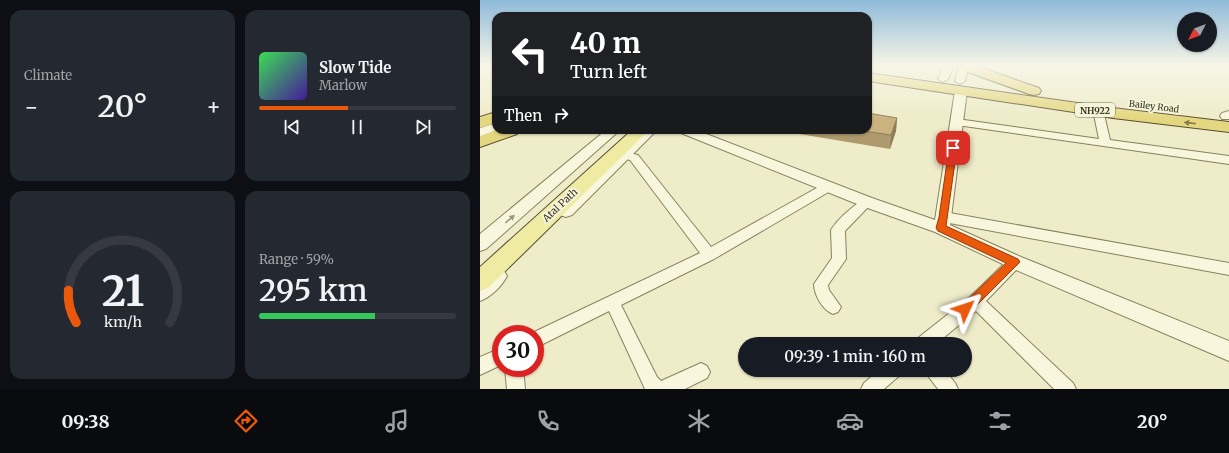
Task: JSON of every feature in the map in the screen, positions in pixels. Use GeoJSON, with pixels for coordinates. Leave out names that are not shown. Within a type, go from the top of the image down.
{"type":"FeatureCollection","features":[{"type":"Feature","properties":{"kind":"highway","name":"NH922"},"geometry":{"type":"LineString","coordinates":[[932,83],[961,86]]}},
{"type":"Feature","properties":{"kind":"highway","name":"NH922"},"geometry":{"type":"LineString","coordinates":[[954,83],[961,86]]}},
{"type":"Feature","properties":{"kind":"highway"},"geometry":{"type":"LineString","coordinates":[[1013,83],[1034,91]]}},
{"type":"Feature","properties":{"kind":"highway","name":"Bailey Road"},"geometry":{"type":"LineString","coordinates":[[961,86],[1034,91],[1083,97],[1228,119]]}},
{"type":"Feature","properties":{"kind":"highway","name":"Bailey Road"},"geometry":{"type":"LineString","coordinates":[[961,86],[1106,111],[1228,119]]}},
{"type":"Feature","properties":{"kind":"highway"},"geometry":{"type":"LineString","coordinates":[[1083,97],[1103,103],[1126,106],[1132,110],[1132,112],[1128,113],[1106,111]]}},
{"type":"Feature","properties":{"kind":"highway"},"geometry":{"type":"LineString","coordinates":[[480,123],[492,118]]}},
{"type":"Feature","properties":{"kind":"highway"},"geometry":{"type":"LineString","coordinates":[[480,142],[501,134]]}},
{"type":"Feature","properties":{"kind":"main road"},"geometry":{"type":"LineString","coordinates":[[480,133],[492,128]]}},
{"type":"Feature","properties":{"kind":"main road","name":"Atal Path"},"geometry":{"type":"LineString","coordinates":[[480,264],[623,134]]}},
{"type":"Feature","properties":{"kind":"main road","name":"Atal Path"},"geometry":{"type":"LineString","coordinates":[[480,281],[637,134]]}},
{"type":"Feature","properties":{"kind":"street"},"geometry":{"type":"LineString","coordinates":[[942,222],[961,86]]}},
{"type":"Feature","properties":{"kind":"street"},"geometry":{"type":"LineString","coordinates":[[1106,111],[1106,142]]}},
{"type":"Feature","properties":{"kind":"street"},"geometry":{"type":"LineString","coordinates":[[957,122],[1229,160]]}},
{"type":"Feature","properties":{"kind":"street"},"geometry":{"type":"LineString","coordinates":[[480,244],[609,134]]}},
{"type":"Feature","properties":{"kind":"street"},"geometry":{"type":"LineString","coordinates":[[480,293],[646,134]]}},
{"type":"Feature","properties":{"kind":"street"},"geometry":{"type":"LineString","coordinates":[[695,134],[867,202],[942,222],[1229,269]]}},
{"type":"Feature","properties":{"kind":"street"},"geometry":{"type":"LineString","coordinates":[[624,156],[634,157],[708,255]]}},
{"type":"Feature","properties":{"kind":"street"},"geometry":{"type":"LineString","coordinates":[[544,336],[708,255],[828,187]]}},
{"type":"Feature","properties":{"kind":"street"},"geometry":{"type":"LineString","coordinates":[[833,307],[820,289],[821,284],[839,259],[838,230],[846,220],[867,202]]}},
{"type":"Feature","properties":{"kind":"street"},"geometry":{"type":"LineString","coordinates":[[942,222],[1014,262],[1229,351]]}},
{"type":"Feature","properties":{"kind":"street"},"geometry":{"type":"LineString","coordinates":[[932,337],[976,301],[1014,262]]}},
{"type":"Feature","properties":{"kind":"street"},"geometry":{"type":"LineString","coordinates":[[976,301],[1067,389]]}},
{"type":"Feature","properties":{"kind":"street"},"geometry":{"type":"LineString","coordinates":[[612,302],[652,383],[659,389]]}},
{"type":"Feature","properties":{"kind":"street"},"geometry":{"type":"LineString","coordinates":[[480,366],[492,360]]}},
{"type":"Feature","properties":{"kind":"street"},"geometry":{"type":"LineString","coordinates":[[663,389],[701,372]]}},
{"type":"Feature","properties":{"kind":"street"},"geometry":{"type":"LineString","coordinates":[[515,377],[516,389]]}},
{"type":"Feature","properties":{"kind":"street"},"geometry":{"type":"LineString","coordinates":[[870,389],[885,377]]}},
{"type":"Feature","properties":{"kind":"street"},"geometry":{"type":"LineString","coordinates":[[940,377],[949,389]]}},
{"type":"Feature","properties":{"kind":"building"},"geometry":{"type":"Polygon","coordinates":[[[872,114],[897,118],[891,135],[872,132],[872,114]]]}},
{"type":"Feature","properties":{"kind":"route"},"geometry":{"type":"LineString","coordinates":[[953,148],[944,217],[941,228],[1014,262],[976,301],[965,309]]}}]}
